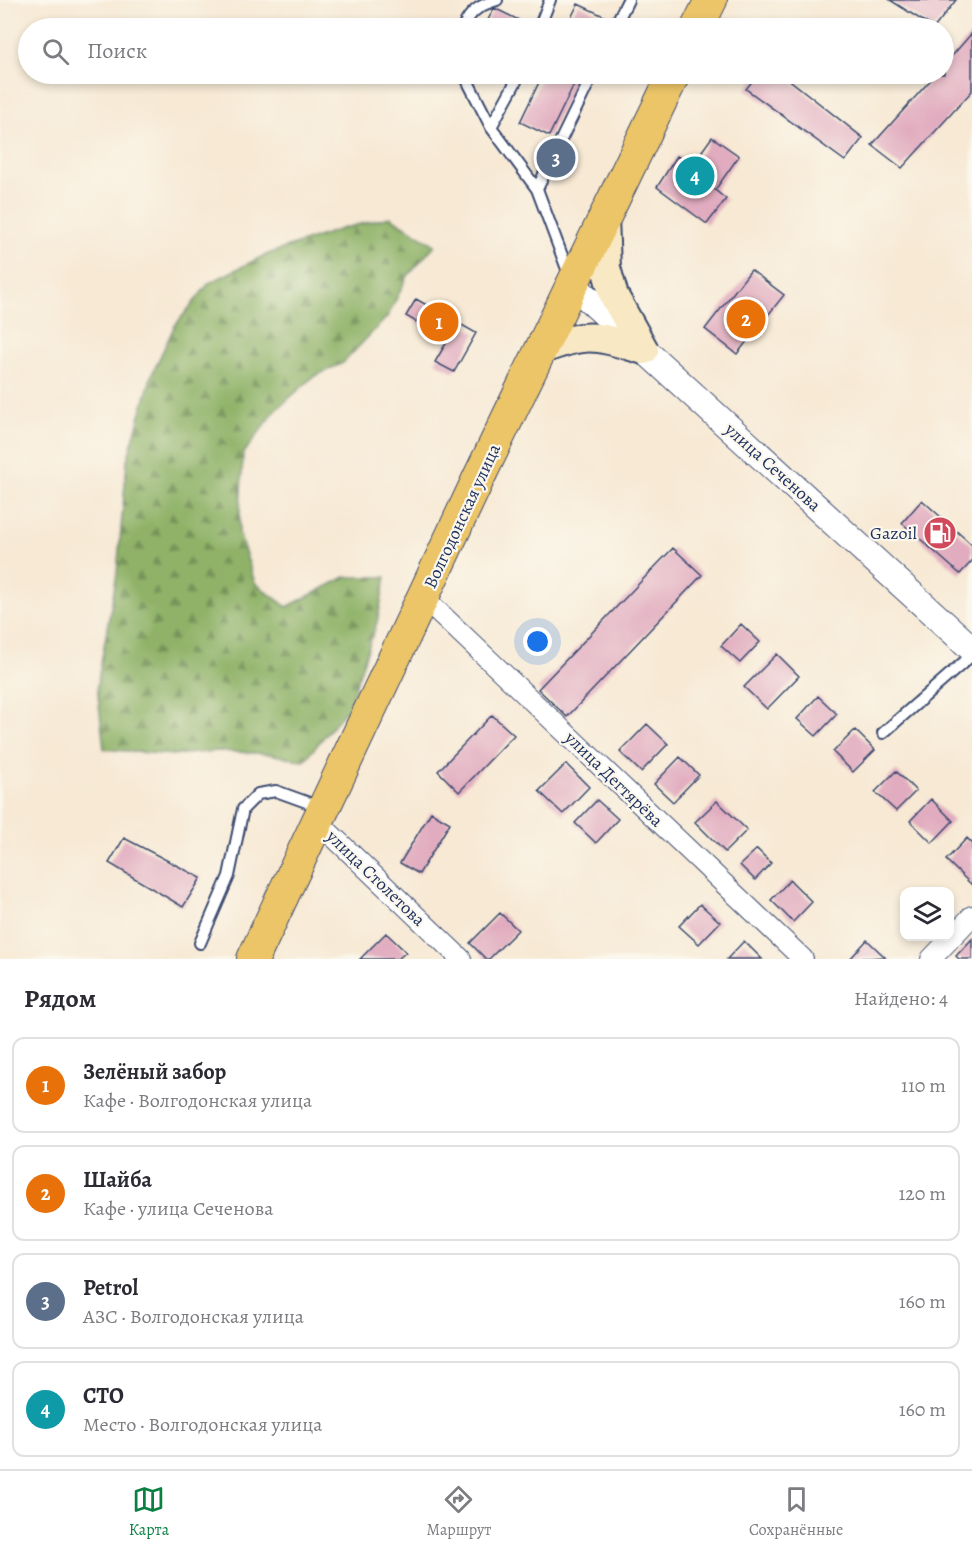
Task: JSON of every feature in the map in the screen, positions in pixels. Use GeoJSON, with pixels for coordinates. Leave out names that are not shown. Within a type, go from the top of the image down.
{"type":"FeatureCollection","features":[{"type":"Feature","properties":{"kind":"main road"},"geometry":{"type":"LineString","coordinates":[[702,18],[711,0]]}},
{"type":"Feature","properties":{"kind":"main road","name":"Волгодонская улица"},"geometry":{"type":"LineString","coordinates":[[253,959],[669,84]]}},
{"type":"Feature","properties":{"kind":"main road"},"geometry":{"type":"LineString","coordinates":[[604,217],[606,268],[614,296],[644,350]]}},
{"type":"Feature","properties":{"kind":"main road"},"geometry":{"type":"LineString","coordinates":[[541,350],[566,340],[594,336],[644,350]]}},
{"type":"Feature","properties":{"kind":"street","name":"улица Сеченова"},"geometry":{"type":"LineString","coordinates":[[573,285],[972,649]]}},
{"type":"Feature","properties":{"kind":"street","name":"улица Дегтярёва"},"geometry":{"type":"LineString","coordinates":[[424,598],[803,959]]}},
{"type":"Feature","properties":{"kind":"street","name":"улица Столетова"},"geometry":{"type":"LineString","coordinates":[[320,814],[461,959]]}},
{"type":"Feature","properties":{"kind":"street"},"geometry":{"type":"LineString","coordinates":[[931,959],[972,916]]}},
{"type":"Feature","properties":{"kind":"lane"},"geometry":{"type":"LineString","coordinates":[[467,18],[479,5],[497,0]]}},
{"type":"Feature","properties":{"kind":"lane"},"geometry":{"type":"LineString","coordinates":[[543,18],[550,0]]}},
{"type":"Feature","properties":{"kind":"lane"},"geometry":{"type":"LineString","coordinates":[[619,18],[628,0]]}},
{"type":"Feature","properties":{"kind":"lane"},"geometry":{"type":"LineString","coordinates":[[469,84],[491,127],[537,189],[573,285]]}},
{"type":"Feature","properties":{"kind":"lane"},"geometry":{"type":"LineString","coordinates":[[491,127],[515,84]]}},
{"type":"Feature","properties":{"kind":"lane"},"geometry":{"type":"LineString","coordinates":[[537,189],[588,84]]}},
{"type":"Feature","properties":{"kind":"lane"},"geometry":{"type":"LineString","coordinates":[[883,733],[972,655]]}},
{"type":"Feature","properties":{"kind":"lane"},"geometry":{"type":"LineString","coordinates":[[200,944],[229,876],[243,809],[258,794],[276,791],[320,814]]}},
{"type":"Feature","properties":{"kind":"green space"},"geometry":{"type":"Polygon","coordinates":[[[390,217],[435,245],[407,277],[388,316],[343,363],[313,377],[275,411],[243,454],[239,533],[255,583],[287,607],[345,577],[386,577],[377,622],[348,708],[304,761],[269,754],[219,751],[172,755],[104,749],[97,686],[117,573],[127,461],[152,374],[174,327],[209,283],[265,255],[344,228],[390,217]]]}},
{"type":"Feature","properties":{"kind":"building"},"geometry":{"type":"Polygon","coordinates":[[[890,0],[956,0],[942,18],[918,18],[890,0]]]}},
{"type":"Feature","properties":{"kind":"building"},"geometry":{"type":"Polygon","coordinates":[[[578,4],[606,17],[605,18],[571,18],[578,4]]]}},
{"type":"Feature","properties":{"kind":"building"},"geometry":{"type":"Polygon","coordinates":[[[494,8],[515,18],[489,18],[494,8]]]}},
{"type":"Feature","properties":{"kind":"building"},"geometry":{"type":"Polygon","coordinates":[[[972,33],[972,91],[902,168],[872,145],[927,84],[954,84],[954,54],[972,33]]]}},
{"type":"Feature","properties":{"kind":"building"},"geometry":{"type":"Polygon","coordinates":[[[538,84],[574,84],[549,136],[520,122],[538,84]]]}},
{"type":"Feature","properties":{"kind":"building"},"geometry":{"type":"Polygon","coordinates":[[[750,84],[795,84],[863,138],[845,161],[746,89],[750,84]]]}},
{"type":"Feature","properties":{"kind":"building"},"geometry":{"type":"Polygon","coordinates":[[[712,137],[739,156],[715,190],[726,199],[707,224],[657,187],[677,156],[692,165],[712,137]]]}},
{"type":"Feature","properties":{"kind":"building"},"geometry":{"type":"Polygon","coordinates":[[[751,270],[784,295],[737,354],[705,329],[751,270]]]}},
{"type":"Feature","properties":{"kind":"building"},"geometry":{"type":"Polygon","coordinates":[[[416,299],[476,333],[454,372],[435,362],[448,340],[406,316],[416,299]]]}},
{"type":"Feature","properties":{"kind":"building"},"geometry":{"type":"Polygon","coordinates":[[[922,500],[972,545],[972,561],[960,574],[902,523],[922,500]]]}},
{"type":"Feature","properties":{"kind":"building"},"geometry":{"type":"Polygon","coordinates":[[[673,548],[702,575],[567,717],[538,689],[673,548]]]}},
{"type":"Feature","properties":{"kind":"building"},"geometry":{"type":"Polygon","coordinates":[[[741,624],[760,642],[740,663],[721,646],[741,624]]]}},
{"type":"Feature","properties":{"kind":"building"},"geometry":{"type":"Polygon","coordinates":[[[777,654],[799,676],[767,709],[744,687],[777,654]]]}},
{"type":"Feature","properties":{"kind":"building"},"geometry":{"type":"Polygon","coordinates":[[[818,696],[837,714],[816,736],[797,719],[818,696]]]}},
{"type":"Feature","properties":{"kind":"building"},"geometry":{"type":"Polygon","coordinates":[[[492,715],[514,735],[459,792],[438,771],[492,715]]]}},
{"type":"Feature","properties":{"kind":"building"},"geometry":{"type":"Polygon","coordinates":[[[647,724],[668,744],[641,772],[620,752],[647,724]]]}},
{"type":"Feature","properties":{"kind":"building"},"geometry":{"type":"Polygon","coordinates":[[[855,730],[875,750],[853,772],[833,752],[855,730]]]}},
{"type":"Feature","properties":{"kind":"building"},"geometry":{"type":"Polygon","coordinates":[[[680,757],[699,775],[673,802],[654,784],[680,757]]]}},
{"type":"Feature","properties":{"kind":"building"},"geometry":{"type":"Polygon","coordinates":[[[566,764],[589,787],[563,814],[539,791],[566,764]]]}},
{"type":"Feature","properties":{"kind":"building"},"geometry":{"type":"Polygon","coordinates":[[[896,771],[916,791],[896,811],[875,792],[896,771]]]}},
{"type":"Feature","properties":{"kind":"building"},"geometry":{"type":"Polygon","coordinates":[[[931,799],[953,821],[932,843],[910,821],[931,799]]]}},
{"type":"Feature","properties":{"kind":"building"},"geometry":{"type":"Polygon","coordinates":[[[597,800],[618,819],[596,843],[575,823],[597,800]]]}},
{"type":"Feature","properties":{"kind":"building"},"geometry":{"type":"Polygon","coordinates":[[[717,801],[747,830],[725,852],[695,822],[717,801]]]}},
{"type":"Feature","properties":{"kind":"building"},"geometry":{"type":"Polygon","coordinates":[[[431,812],[450,823],[419,874],[400,863],[431,812]]]}},
{"type":"Feature","properties":{"kind":"building"},"geometry":{"type":"Polygon","coordinates":[[[124,838],[201,878],[183,907],[109,863],[124,838]]]}},
{"type":"Feature","properties":{"kind":"building"},"geometry":{"type":"Polygon","coordinates":[[[967,838],[972,843],[972,885],[946,860],[967,838]]]}},
{"type":"Feature","properties":{"kind":"building"},"geometry":{"type":"Polygon","coordinates":[[[757,849],[771,863],[755,880],[740,865],[757,849]]]}},
{"type":"Feature","properties":{"kind":"building"},"geometry":{"type":"Polygon","coordinates":[[[790,880],[812,902],[793,922],[771,900],[790,880]]]}},
{"type":"Feature","properties":{"kind":"building"},"geometry":{"type":"Polygon","coordinates":[[[700,904],[720,922],[699,944],[679,926],[700,904]]]}},
{"type":"Feature","properties":{"kind":"building"},"geometry":{"type":"Polygon","coordinates":[[[500,913],[518,930],[489,959],[486,959],[470,943],[500,913]]]}},
{"type":"Feature","properties":{"kind":"building"},"geometry":{"type":"Polygon","coordinates":[[[386,933],[406,952],[398,959],[360,959],[386,933]]]}},
{"type":"Feature","properties":{"kind":"building"},"geometry":{"type":"Polygon","coordinates":[[[972,939],[972,959],[959,959],[956,956],[972,939]]]}},
{"type":"Feature","properties":{"kind":"building"},"geometry":{"type":"Polygon","coordinates":[[[867,940],[885,957],[850,959],[867,940]]]}},
{"type":"Feature","properties":{"kind":"building"},"geometry":{"type":"Polygon","coordinates":[[[744,941],[762,959],[727,959],[744,941]]]}},
{"type":"Feature","properties":{"kind":"place","name":"Petrol"},"geometry":{"type":"Point","coordinates":[556,158]}},
{"type":"Feature","properties":{"kind":"place","name":"СТО"},"geometry":{"type":"Point","coordinates":[695,176]}},
{"type":"Feature","properties":{"kind":"place","name":"Шайба"},"geometry":{"type":"Point","coordinates":[746,319]}},
{"type":"Feature","properties":{"kind":"place","name":"Зелёный забор"},"geometry":{"type":"Point","coordinates":[439,322]}},
{"type":"Feature","properties":{"kind":"place","name":"Gazoil"},"geometry":{"type":"Point","coordinates":[940,533]}}]}
